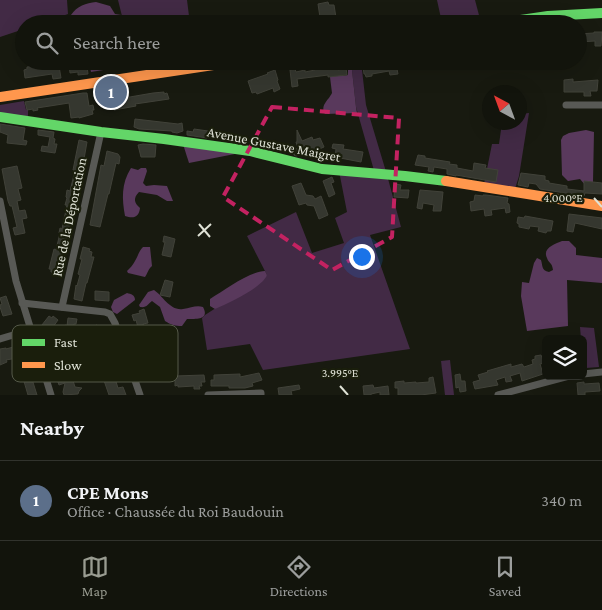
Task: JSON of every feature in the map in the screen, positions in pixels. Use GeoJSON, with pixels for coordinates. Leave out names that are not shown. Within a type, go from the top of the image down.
{"type":"FeatureCollection","features":[{"type":"Feature","properties":{"kind":"street"},"geometry":{"type":"LineString","coordinates":[[566,15],[602,13]]}},
{"type":"Feature","properties":{"kind":"street"},"geometry":{"type":"LineString","coordinates":[[0,97],[180,70]]}},
{"type":"Feature","properties":{"kind":"street"},"geometry":{"type":"LineString","coordinates":[[566,105],[602,105]]}},
{"type":"Feature","properties":{"kind":"street","name":"Avenue Gustave Maigret"},"geometry":{"type":"LineString","coordinates":[[0,117],[250,151],[322,170],[451,182],[602,206]]}},
{"type":"Feature","properties":{"kind":"street","name":"Rue de la Déportation"},"geometry":{"type":"LineString","coordinates":[[62,307],[100,132]]}},
{"type":"Feature","properties":{"kind":"street"},"geometry":{"type":"LineString","coordinates":[[0,201],[16,281],[29,325]]}},
{"type":"Feature","properties":{"kind":"street"},"geometry":{"type":"LineString","coordinates":[[22,302],[105,312],[110,314],[116,325]]}},
{"type":"Feature","properties":{"kind":"street"},"geometry":{"type":"LineString","coordinates":[[0,339],[12,335]]}},
{"type":"Feature","properties":{"kind":"street"},"geometry":{"type":"LineString","coordinates":[[587,374],[602,372]]}},
{"type":"Feature","properties":{"kind":"street"},"geometry":{"type":"LineString","coordinates":[[498,395],[554,380]]}},
{"type":"Feature","properties":{"kind":"street"},"geometry":{"type":"LineString","coordinates":[[47,382],[51,395]]}},
{"type":"Feature","properties":{"kind":"street"},"geometry":{"type":"LineString","coordinates":[[135,382],[140,395]]}},
{"type":"Feature","properties":{"kind":"street"},"geometry":{"type":"LineString","coordinates":[[208,395],[261,393],[261,395]]}},
{"type":"Feature","properties":{"kind":"highlighted area"},"geometry":{"type":"Polygon","coordinates":[[[272,107],[399,118],[392,237],[332,270],[223,197],[272,107]]]}},
{"type":"Feature","properties":{"kind":"shaded area"},"geometry":{"type":"Polygon","coordinates":[[[0,0],[67,0],[68,14],[15,15],[15,32],[0,37],[0,0]]]}},
{"type":"Feature","properties":{"kind":"shaded area"},"geometry":{"type":"Polygon","coordinates":[[[118,0],[187,0],[189,15],[122,15],[118,0]]]}},
{"type":"Feature","properties":{"kind":"shaded area"},"geometry":{"type":"Polygon","coordinates":[[[437,0],[475,0],[479,15],[440,15],[437,0]]]}},
{"type":"Feature","properties":{"kind":"shaded area"},"geometry":{"type":"Polygon","coordinates":[[[96,2],[110,6],[115,14],[121,15],[71,15],[82,5],[96,2]]]}},
{"type":"Feature","properties":{"kind":"shaded area"},"geometry":{"type":"Polygon","coordinates":[[[348,70],[352,70],[357,113],[325,114],[323,108],[332,93],[330,77],[339,74],[342,76],[348,75],[348,70]]]}},
{"type":"Feature","properties":{"kind":"shaded area"},"geometry":{"type":"Polygon","coordinates":[[[352,70],[362,70],[366,105],[401,227],[370,235],[410,349],[263,370],[250,344],[207,350],[202,318],[267,275],[247,236],[296,212],[312,253],[344,243],[335,218],[347,212],[339,171],[375,174],[356,107],[352,70]]]}},
{"type":"Feature","properties":{"kind":"shaded area"},"geometry":{"type":"Polygon","coordinates":[[[24,101],[26,110],[28,109],[28,120],[0,116],[0,105],[24,101]]]}},
{"type":"Feature","properties":{"kind":"shaded area"},"geometry":{"type":"Polygon","coordinates":[[[501,130],[526,130],[515,189],[484,184],[492,144],[499,144],[501,130]]]}},
{"type":"Feature","properties":{"kind":"shaded area"},"geometry":{"type":"Polygon","coordinates":[[[586,130],[594,132],[593,182],[586,186],[580,179],[568,181],[562,175],[561,140],[563,136],[569,133],[586,130]]]}},
{"type":"Feature","properties":{"kind":"shaded area"},"geometry":{"type":"Polygon","coordinates":[[[182,141],[250,151],[189,163],[182,141]]]}},
{"type":"Feature","properties":{"kind":"shaded area"},"geometry":{"type":"Polygon","coordinates":[[[131,168],[138,170],[146,168],[147,171],[143,183],[146,186],[167,186],[173,201],[167,201],[157,195],[139,192],[135,200],[140,208],[137,215],[133,217],[125,216],[123,192],[125,180],[131,168]]]}},
{"type":"Feature","properties":{"kind":"shaded area"},"geometry":{"type":"Polygon","coordinates":[[[562,241],[569,241],[576,248],[576,255],[602,258],[602,283],[567,280],[568,326],[527,331],[521,296],[522,282],[529,283],[537,258],[541,260],[545,270],[549,272],[553,270],[546,252],[550,247],[562,241]]]}},
{"type":"Feature","properties":{"kind":"shaded area"},"geometry":{"type":"Polygon","coordinates":[[[143,247],[150,247],[152,266],[145,277],[128,273],[127,271],[143,247]]]}},
{"type":"Feature","properties":{"kind":"shaded area"},"geometry":{"type":"Polygon","coordinates":[[[265,271],[267,275],[264,280],[252,290],[215,309],[210,306],[210,299],[230,286],[258,272],[265,271]]]}},
{"type":"Feature","properties":{"kind":"shaded area"},"geometry":{"type":"Polygon","coordinates":[[[154,290],[174,308],[203,307],[205,314],[201,318],[187,319],[182,326],[169,323],[165,321],[160,307],[152,301],[147,306],[140,307],[139,305],[148,292],[154,290]]]}},
{"type":"Feature","properties":{"kind":"shaded area"},"geometry":{"type":"Polygon","coordinates":[[[127,293],[134,296],[135,300],[117,314],[113,312],[111,307],[114,300],[127,293]]]}},
{"type":"Feature","properties":{"kind":"shaded area"},"geometry":{"type":"Polygon","coordinates":[[[580,327],[594,328],[599,367],[587,368],[587,335],[581,335],[580,327]]]}},
{"type":"Feature","properties":{"kind":"shaded area"},"geometry":{"type":"Polygon","coordinates":[[[450,360],[454,395],[445,395],[441,361],[450,360]]]}},
{"type":"Feature","properties":{"kind":"building"},"geometry":{"type":"Polygon","coordinates":[[[328,2],[329,5],[334,5],[336,15],[320,15],[318,4],[328,2]]]}},
{"type":"Feature","properties":{"kind":"building"},"geometry":{"type":"Polygon","coordinates":[[[602,32],[601,46],[595,46],[595,41],[587,41],[587,33],[602,32]]]}},
{"type":"Feature","properties":{"kind":"building"},"geometry":{"type":"Polygon","coordinates":[[[24,70],[60,70],[61,78],[53,79],[52,74],[25,78],[24,70]]]}},
{"type":"Feature","properties":{"kind":"building"},"geometry":{"type":"Polygon","coordinates":[[[70,70],[88,70],[88,74],[78,75],[78,72],[70,73],[70,70]]]}},
{"type":"Feature","properties":{"kind":"building"},"geometry":{"type":"Polygon","coordinates":[[[275,70],[280,89],[274,92],[273,88],[257,94],[256,92],[252,93],[248,81],[275,70]]]}},
{"type":"Feature","properties":{"kind":"building"},"geometry":{"type":"Polygon","coordinates":[[[290,70],[295,70],[296,72],[305,70],[305,72],[315,70],[346,70],[347,75],[328,77],[328,75],[297,79],[298,86],[292,87],[290,70]]]}},
{"type":"Feature","properties":{"kind":"building"},"geometry":{"type":"Polygon","coordinates":[[[363,70],[397,70],[398,74],[390,75],[389,71],[366,77],[363,70]]]}},
{"type":"Feature","properties":{"kind":"building"},"geometry":{"type":"Polygon","coordinates":[[[573,79],[573,82],[598,80],[597,91],[590,91],[591,96],[584,96],[584,92],[564,92],[564,80],[573,79]]]}},
{"type":"Feature","properties":{"kind":"building"},"geometry":{"type":"Polygon","coordinates":[[[122,88],[124,98],[164,92],[164,94],[167,93],[169,99],[135,104],[136,106],[114,110],[114,101],[106,101],[105,90],[122,88]]]}},
{"type":"Feature","properties":{"kind":"building"},"geometry":{"type":"Polygon","coordinates":[[[87,93],[89,106],[93,105],[94,110],[92,110],[93,114],[79,118],[71,118],[69,103],[37,108],[38,110],[33,111],[33,109],[27,110],[25,102],[87,93]]]}},
{"type":"Feature","properties":{"kind":"building"},"geometry":{"type":"Polygon","coordinates":[[[135,119],[182,123],[183,131],[177,133],[139,129],[134,127],[135,119]]]}},
{"type":"Feature","properties":{"kind":"building"},"geometry":{"type":"Polygon","coordinates":[[[0,124],[25,128],[23,140],[27,141],[26,145],[7,143],[8,135],[0,132],[0,124]]]}},
{"type":"Feature","properties":{"kind":"building"},"geometry":{"type":"Polygon","coordinates":[[[194,129],[208,131],[207,138],[187,135],[187,131],[193,132],[194,129]]]}},
{"type":"Feature","properties":{"kind":"building"},"geometry":{"type":"Polygon","coordinates":[[[38,130],[54,132],[54,144],[57,144],[55,153],[41,151],[42,146],[48,147],[50,137],[38,135],[38,130]]]}},
{"type":"Feature","properties":{"kind":"building"},"geometry":{"type":"Polygon","coordinates":[[[297,130],[302,141],[312,137],[313,140],[320,138],[324,147],[313,154],[312,150],[294,155],[292,151],[298,148],[296,142],[297,130]]]}},
{"type":"Feature","properties":{"kind":"building"},"geometry":{"type":"Polygon","coordinates":[[[79,140],[87,142],[84,159],[86,159],[85,164],[82,164],[79,178],[82,179],[77,200],[75,200],[72,213],[74,213],[60,265],[62,265],[60,274],[51,272],[51,269],[49,269],[54,249],[56,250],[60,228],[62,229],[67,205],[65,205],[67,190],[70,191],[75,171],[73,170],[79,140]]]}},
{"type":"Feature","properties":{"kind":"building"},"geometry":{"type":"Polygon","coordinates":[[[333,144],[344,145],[343,149],[363,152],[361,162],[335,157],[336,149],[332,148],[333,144]]]}},
{"type":"Feature","properties":{"kind":"building"},"geometry":{"type":"Polygon","coordinates":[[[138,145],[156,145],[155,157],[141,157],[138,145]]]}},
{"type":"Feature","properties":{"kind":"building"},"geometry":{"type":"Polygon","coordinates":[[[107,151],[118,154],[120,157],[119,164],[116,163],[100,227],[90,225],[101,165],[104,166],[107,151]]]}},
{"type":"Feature","properties":{"kind":"building"},"geometry":{"type":"Polygon","coordinates":[[[418,155],[450,162],[449,164],[457,165],[457,168],[473,171],[474,163],[486,165],[485,168],[498,170],[496,182],[447,174],[447,169],[434,167],[433,172],[428,171],[429,167],[415,165],[418,155]]]}},
{"type":"Feature","properties":{"kind":"building"},"geometry":{"type":"Polygon","coordinates":[[[17,166],[22,188],[18,189],[21,200],[17,201],[19,211],[25,210],[27,218],[22,219],[25,233],[15,235],[13,228],[17,227],[12,206],[10,206],[8,201],[2,169],[17,166]]]}},
{"type":"Feature","properties":{"kind":"building"},"geometry":{"type":"Polygon","coordinates":[[[521,173],[545,176],[545,180],[549,181],[549,183],[567,186],[567,189],[584,191],[584,181],[602,183],[602,194],[585,193],[584,196],[540,189],[536,184],[529,183],[528,187],[518,185],[521,173]]]}},
{"type":"Feature","properties":{"kind":"building"},"geometry":{"type":"Polygon","coordinates":[[[332,177],[334,182],[331,183],[335,194],[329,197],[323,181],[332,177]]]}},
{"type":"Feature","properties":{"kind":"building"},"geometry":{"type":"Polygon","coordinates":[[[301,183],[306,195],[313,196],[315,199],[321,196],[328,215],[319,219],[314,206],[307,205],[306,203],[299,205],[292,186],[301,183]]]}},
{"type":"Feature","properties":{"kind":"building"},"geometry":{"type":"Polygon","coordinates":[[[395,184],[401,185],[400,190],[409,190],[408,198],[394,197],[395,184]]]}},
{"type":"Feature","properties":{"kind":"building"},"geometry":{"type":"Polygon","coordinates":[[[420,190],[443,192],[441,211],[433,211],[434,205],[423,203],[422,209],[417,208],[420,190]]]}},
{"type":"Feature","properties":{"kind":"building"},"geometry":{"type":"Polygon","coordinates":[[[475,195],[508,198],[507,203],[509,204],[510,212],[506,213],[505,208],[491,210],[492,215],[485,216],[484,209],[471,211],[470,202],[474,201],[475,195]]]}},
{"type":"Feature","properties":{"kind":"building"},"geometry":{"type":"Polygon","coordinates":[[[569,214],[602,218],[602,229],[575,223],[573,232],[567,231],[569,214]]]}},
{"type":"Feature","properties":{"kind":"building"},"geometry":{"type":"Polygon","coordinates":[[[525,216],[553,221],[551,231],[546,233],[538,231],[539,227],[530,226],[529,229],[519,227],[517,223],[518,217],[524,218],[525,216]]]}},
{"type":"Feature","properties":{"kind":"building"},"geometry":{"type":"Polygon","coordinates":[[[164,236],[175,239],[171,257],[162,255],[165,242],[163,242],[164,236]]]}},
{"type":"Feature","properties":{"kind":"building"},"geometry":{"type":"Polygon","coordinates":[[[83,247],[90,249],[89,251],[92,252],[91,257],[94,257],[82,301],[74,299],[80,275],[78,274],[83,247]]]}},
{"type":"Feature","properties":{"kind":"building"},"geometry":{"type":"Polygon","coordinates":[[[165,280],[173,282],[170,297],[160,295],[165,280]]]}},
{"type":"Feature","properties":{"kind":"building"},"geometry":{"type":"Polygon","coordinates":[[[95,291],[109,292],[109,301],[95,300],[95,291]]]}},
{"type":"Feature","properties":{"kind":"building"},"geometry":{"type":"Polygon","coordinates":[[[6,296],[12,314],[3,316],[0,298],[6,296]]]}},
{"type":"Feature","properties":{"kind":"building"},"geometry":{"type":"Polygon","coordinates":[[[144,309],[148,323],[137,325],[136,320],[134,321],[132,315],[140,313],[139,311],[144,309]]]}},
{"type":"Feature","properties":{"kind":"building"},"geometry":{"type":"Polygon","coordinates":[[[49,316],[52,318],[53,316],[58,320],[54,325],[42,325],[49,316]]]}},
{"type":"Feature","properties":{"kind":"building"},"geometry":{"type":"Polygon","coordinates":[[[68,318],[77,319],[76,324],[67,325],[68,318]]]}},
{"type":"Feature","properties":{"kind":"building"},"geometry":{"type":"Polygon","coordinates":[[[12,347],[12,359],[6,360],[7,362],[0,365],[0,349],[12,347]]]}},
{"type":"Feature","properties":{"kind":"building"},"geometry":{"type":"Polygon","coordinates":[[[541,355],[542,374],[522,381],[520,373],[510,376],[512,381],[506,382],[505,377],[496,380],[498,385],[475,389],[473,382],[480,380],[478,375],[511,364],[511,367],[522,364],[524,367],[533,364],[532,360],[535,359],[535,356],[541,355]]]}},
{"type":"Feature","properties":{"kind":"building"},"geometry":{"type":"Polygon","coordinates":[[[259,373],[262,380],[252,383],[253,386],[229,388],[229,386],[211,386],[211,380],[214,380],[214,375],[240,374],[240,377],[259,373]]]}},
{"type":"Feature","properties":{"kind":"building"},"geometry":{"type":"Polygon","coordinates":[[[460,374],[461,381],[465,381],[466,391],[460,392],[459,387],[456,388],[455,375],[460,374]]]}},
{"type":"Feature","properties":{"kind":"building"},"geometry":{"type":"Polygon","coordinates":[[[204,375],[205,382],[201,382],[202,386],[199,386],[200,389],[194,389],[194,386],[178,387],[178,385],[175,386],[175,382],[178,382],[178,376],[204,375]]]}},
{"type":"Feature","properties":{"kind":"building"},"geometry":{"type":"Polygon","coordinates":[[[433,377],[436,393],[398,395],[398,388],[395,388],[395,382],[429,382],[429,378],[433,377]]]}},
{"type":"Feature","properties":{"kind":"building"},"geometry":{"type":"Polygon","coordinates":[[[24,382],[33,382],[37,395],[28,395],[24,382]]]}},
{"type":"Feature","properties":{"kind":"building"},"geometry":{"type":"Polygon","coordinates":[[[58,382],[73,382],[75,387],[82,388],[78,394],[64,395],[65,383],[59,385],[58,382]]]}},
{"type":"Feature","properties":{"kind":"building"},"geometry":{"type":"Polygon","coordinates":[[[104,382],[116,382],[118,388],[123,387],[126,395],[109,395],[104,382]]]}},
{"type":"Feature","properties":{"kind":"building"},"geometry":{"type":"Polygon","coordinates":[[[584,382],[584,384],[599,383],[600,391],[585,392],[585,395],[578,395],[577,383],[584,382]]]}},
{"type":"Feature","properties":{"kind":"building"},"geometry":{"type":"Polygon","coordinates":[[[299,385],[300,389],[291,391],[292,395],[279,395],[278,388],[299,385]]]}},
{"type":"Feature","properties":{"kind":"building"},"geometry":{"type":"Polygon","coordinates":[[[373,385],[374,388],[388,386],[389,395],[380,395],[380,392],[364,395],[363,386],[373,385]]]}},
{"type":"Feature","properties":{"kind":"traffic: fast"},"geometry":{"type":"LineString","coordinates":[[566,15],[602,13]]}},
{"type":"Feature","properties":{"kind":"traffic: fast"},"geometry":{"type":"LineString","coordinates":[[0,117],[250,151],[322,169],[446,181]]}},
{"type":"Feature","properties":{"kind":"traffic: slow"},"geometry":{"type":"LineString","coordinates":[[0,97],[180,70]]}},
{"type":"Feature","properties":{"kind":"traffic: slow"},"geometry":{"type":"LineString","coordinates":[[446,181],[602,206]]}},
{"type":"Feature","properties":{"kind":"place","name":"CPE Mons"},"geometry":{"type":"Point","coordinates":[111,92]}}]}
